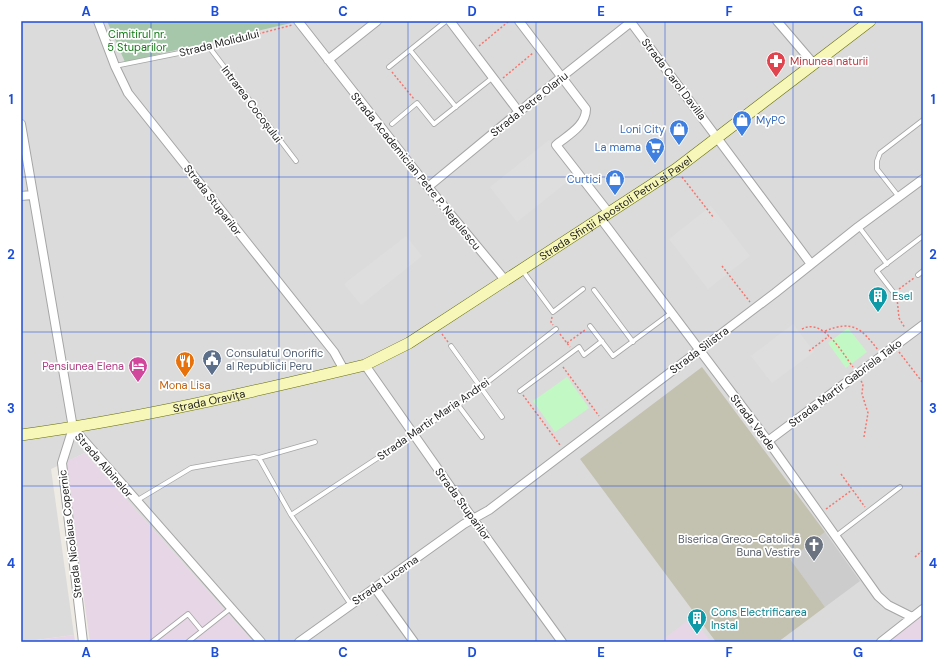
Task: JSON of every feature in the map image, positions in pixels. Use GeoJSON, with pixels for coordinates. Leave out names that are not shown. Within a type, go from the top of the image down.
{"type":"FeatureCollection","features":[{"type":"Feature","properties":{"kind":"main road","name":"Strada Sfinții Apostoli Petru și Pavel"},"geometry":{"type":"LineString","coordinates":[[344,370],[365,365],[391,353],[436,326],[676,169],[719,138],[870,21]]}},
{"type":"Feature","properties":{"kind":"main road","name":"Strada Oravița"},"geometry":{"type":"LineString","coordinates":[[21,435],[73,428],[206,401],[344,370]]}},
{"type":"Feature","properties":{"kind":"street","name":"Strada Stuparilor"},"geometry":{"type":"LineString","coordinates":[[98,21],[115,66],[128,93],[334,352],[344,370]]}},
{"type":"Feature","properties":{"kind":"street"},"geometry":{"type":"LineString","coordinates":[[328,60],[378,21]]}},
{"type":"Feature","properties":{"kind":"street"},"geometry":{"type":"LineString","coordinates":[[450,21],[519,112]]}},
{"type":"Feature","properties":{"kind":"street","name":"Strada Verde"},"geometry":{"type":"LineString","coordinates":[[519,21],[586,109],[586,117],[583,123],[556,145],[671,313],[768,441],[878,596],[888,605],[912,617]]}},
{"type":"Feature","properties":{"kind":"street"},"geometry":{"type":"LineString","coordinates":[[777,21],[813,64]]}},
{"type":"Feature","properties":{"kind":"street","name":"Strada Academician Petre P. Negulescu"},"geometry":{"type":"LineString","coordinates":[[299,22],[428,187],[505,280]]}},
{"type":"Feature","properties":{"kind":"street","name":"Strada Petre Olariu"},"geometry":{"type":"LineString","coordinates":[[428,187],[561,77],[631,22]]}},
{"type":"Feature","properties":{"kind":"street","name":"Strada Carol Davilla"},"geometry":{"type":"LineString","coordinates":[[631,22],[719,138],[811,264]]}},
{"type":"Feature","properties":{"kind":"street","name":"Strada Albinelor"},"geometry":{"type":"LineString","coordinates":[[21,124],[73,428],[136,502],[261,642]]}},
{"type":"Feature","properties":{"kind":"street","name":"Strada Silistra"},"geometry":{"type":"LineString","coordinates":[[473,519],[489,510],[755,308],[858,227],[923,179]]}},
{"type":"Feature","properties":{"kind":"street"},"geometry":{"type":"LineString","coordinates":[[21,196],[32,195]]}},
{"type":"Feature","properties":{"kind":"street","name":"Strada Martir Gabriela Tako"},"geometry":{"type":"LineString","coordinates":[[768,441],[923,325]]}},
{"type":"Feature","properties":{"kind":"street","name":"Strada Stuparilor"},"geometry":{"type":"LineString","coordinates":[[365,365],[473,519],[562,642]]}},
{"type":"Feature","properties":{"kind":"street","name":"Strada Nicolaus Copernic"},"geometry":{"type":"LineString","coordinates":[[73,428],[62,463],[83,642]]}},
{"type":"Feature","properties":{"kind":"street","name":"Strada Lucerna"},"geometry":{"type":"LineString","coordinates":[[299,642],[473,519]]}},
{"type":"Feature","properties":{"kind":"street"},"geometry":{"type":"LineString","coordinates":[[375,588],[414,642]]}},
{"type":"Feature","properties":{"kind":"street"},"geometry":{"type":"LineString","coordinates":[[881,642],[923,609]]}},
{"type":"Feature","properties":{"kind":"lane"},"geometry":{"type":"LineString","coordinates":[[389,67],[446,21]]}},
{"type":"Feature","properties":{"kind":"lane","name":"Strada Molidului"},"geometry":{"type":"LineString","coordinates":[[115,66],[209,48]]}},
{"type":"Feature","properties":{"kind":"lane","name":"Intrarea Cocoșului"},"geometry":{"type":"LineString","coordinates":[[209,48],[296,161]]}},
{"type":"Feature","properties":{"kind":"lane"},"geometry":{"type":"LineString","coordinates":[[410,50],[456,107]]}},
{"type":"Feature","properties":{"kind":"lane"},"geometry":{"type":"LineString","coordinates":[[392,124],[417,104],[434,124],[494,80]]}},
{"type":"Feature","properties":{"kind":"lane"},"geometry":{"type":"LineString","coordinates":[[899,197],[877,169],[877,161],[880,153],[923,120]]}},
{"type":"Feature","properties":{"kind":"lane"},"geometry":{"type":"LineString","coordinates":[[858,227],[887,264]]}},
{"type":"Feature","properties":{"kind":"lane"},"geometry":{"type":"LineString","coordinates":[[894,293],[877,271],[923,236]]}},
{"type":"Feature","properties":{"kind":"lane"},"geometry":{"type":"LineString","coordinates":[[522,270],[553,312],[583,289]]}},
{"type":"Feature","properties":{"kind":"lane"},"geometry":{"type":"LineString","coordinates":[[918,274],[923,271]]}},
{"type":"Feature","properties":{"kind":"lane"},"geometry":{"type":"LineString","coordinates":[[594,290],[633,342]]}},
{"type":"Feature","properties":{"kind":"lane"},"geometry":{"type":"LineString","coordinates":[[590,326],[613,356],[671,313]]}},
{"type":"Feature","properties":{"kind":"lane","name":"Strada Martir Maria Andrei"},"geometry":{"type":"LineString","coordinates":[[291,515],[458,405],[556,328]]}},
{"type":"Feature","properties":{"kind":"lane"},"geometry":{"type":"LineString","coordinates":[[520,391],[579,347],[584,355],[602,341]]}},
{"type":"Feature","properties":{"kind":"lane"},"geometry":{"type":"LineString","coordinates":[[451,346],[502,417]]}},
{"type":"Feature","properties":{"kind":"lane"},"geometry":{"type":"LineString","coordinates":[[458,405],[482,437]]}},
{"type":"Feature","properties":{"kind":"lane"},"geometry":{"type":"LineString","coordinates":[[136,502],[191,468],[254,457],[259,458],[315,442]]}},
{"type":"Feature","properties":{"kind":"lane"},"geometry":{"type":"LineString","coordinates":[[259,458],[291,515],[351,605]]}},
{"type":"Feature","properties":{"kind":"lane"},"geometry":{"type":"LineString","coordinates":[[836,537],[900,487]]}},
{"type":"Feature","properties":{"kind":"lane"},"geometry":{"type":"LineString","coordinates":[[188,642],[231,608]]}},
{"type":"Feature","properties":{"kind":"lane"},"geometry":{"type":"LineString","coordinates":[[152,642],[188,614],[202,631]]}},
{"type":"Feature","properties":{"kind":"path"},"geometry":{"type":"LineString","coordinates":[[473,51],[509,21]]}},
{"type":"Feature","properties":{"kind":"path","name":"Strada Molidului"},"geometry":{"type":"LineString","coordinates":[[209,48],[299,22]]}},
{"type":"Feature","properties":{"kind":"path"},"geometry":{"type":"LineString","coordinates":[[494,80],[540,48]]}},
{"type":"Feature","properties":{"kind":"path"},"geometry":{"type":"LineString","coordinates":[[389,67],[417,104]]}},
{"type":"Feature","properties":{"kind":"path"},"geometry":{"type":"LineString","coordinates":[[676,169],[714,218]]}},
{"type":"Feature","properties":{"kind":"path"},"geometry":{"type":"LineString","coordinates":[[722,266],[755,308]]}},
{"type":"Feature","properties":{"kind":"path"},"geometry":{"type":"LineString","coordinates":[[910,334],[898,318],[897,296],[894,293],[918,274]]}},
{"type":"Feature","properties":{"kind":"path"},"geometry":{"type":"LineString","coordinates":[[553,312],[551,322],[573,352]]}},
{"type":"Feature","properties":{"kind":"path"},"geometry":{"type":"LineString","coordinates":[[825,331],[845,325],[854,327],[864,333],[882,355]]}},
{"type":"Feature","properties":{"kind":"path"},"geometry":{"type":"LineString","coordinates":[[436,326],[451,346]]}},
{"type":"Feature","properties":{"kind":"path"},"geometry":{"type":"LineString","coordinates":[[567,343],[590,326]]}},
{"type":"Feature","properties":{"kind":"path"},"geometry":{"type":"LineString","coordinates":[[802,329],[806,327],[813,327],[825,331],[858,374],[863,384],[862,394],[868,413],[864,437]]}},
{"type":"Feature","properties":{"kind":"path"},"geometry":{"type":"LineString","coordinates":[[809,350],[829,336]]}},
{"type":"Feature","properties":{"kind":"path"},"geometry":{"type":"LineString","coordinates":[[894,346],[923,383]]}},
{"type":"Feature","properties":{"kind":"path"},"geometry":{"type":"LineString","coordinates":[[559,362],[604,422]]}},
{"type":"Feature","properties":{"kind":"path"},"geometry":{"type":"LineString","coordinates":[[520,391],[565,452]]}},
{"type":"Feature","properties":{"kind":"path"},"geometry":{"type":"LineString","coordinates":[[841,474],[869,511]]}},
{"type":"Feature","properties":{"kind":"path"},"geometry":{"type":"LineString","coordinates":[[820,514],[852,489]]}},
{"type":"Feature","properties":{"kind":"path"},"geometry":{"type":"LineString","coordinates":[[915,557],[923,551]]}},
{"type":"Feature","properties":{"kind":"shaded area"},"geometry":{"type":"Polygon","coordinates":[[[21,21],[923,21],[923,609],[881,642],[253,642],[85,453],[51,469],[74,635],[21,642],[21,21]]]}},
{"type":"Feature","properties":{"kind":"shaded area"},"geometry":{"type":"Polygon","coordinates":[[[549,140],[577,174],[517,222],[490,187],[549,140]]]}},
{"type":"Feature","properties":{"kind":"shaded area"},"geometry":{"type":"Polygon","coordinates":[[[711,206],[750,256],[708,289],[669,239],[711,206]]]}},
{"type":"Feature","properties":{"kind":"shaded area"},"geometry":{"type":"Polygon","coordinates":[[[406,236],[422,256],[361,305],[344,284],[406,236]]]}},
{"type":"Feature","properties":{"kind":"shaded area"},"geometry":{"type":"Polygon","coordinates":[[[793,324],[814,352],[772,383],[751,356],[793,324]]]}},
{"type":"Feature","properties":{"kind":"shaded area"},"geometry":{"type":"Polygon","coordinates":[[[702,367],[825,532],[790,559],[825,607],[778,642],[716,642],[580,459],[702,367]]]}},
{"type":"Feature","properties":{"kind":"shaded area"},"geometry":{"type":"Polygon","coordinates":[[[85,453],[253,642],[90,642],[65,462],[85,453]]]}},
{"type":"Feature","properties":{"kind":"shaded area"},"geometry":{"type":"Polygon","coordinates":[[[825,532],[860,581],[825,607],[789,559],[825,532]]]}},
{"type":"Feature","properties":{"kind":"shaded area"},"geometry":{"type":"Polygon","coordinates":[[[923,609],[923,642],[881,642],[923,609]]]}},
{"type":"Feature","properties":{"kind":"shaded area"},"geometry":{"type":"Polygon","coordinates":[[[692,617],[711,642],[660,642],[692,617]]]}},
{"type":"Feature","properties":{"kind":"shaded area"},"geometry":{"type":"Polygon","coordinates":[[[74,635],[75,642],[23,642],[74,635]]]}},
{"type":"Feature","properties":{"kind":"green space","name":"Cimitirul nr. 5 Stuparilor"},"geometry":{"type":"Polygon","coordinates":[[[107,21],[290,21],[291,23],[125,62],[107,21]]]}},
{"type":"Feature","properties":{"kind":"green space"},"geometry":{"type":"Polygon","coordinates":[[[848,328],[867,352],[846,368],[828,343],[848,328]]]}},
{"type":"Feature","properties":{"kind":"green space"},"geometry":{"type":"Polygon","coordinates":[[[567,377],[589,408],[555,432],[533,401],[567,377]]]}},
{"type":"Feature","properties":{"kind":"place","name":"Minunea naturii"},"geometry":{"type":"Point","coordinates":[776,78]}},
{"type":"Feature","properties":{"kind":"place","name":"MyPC"},"geometry":{"type":"Point","coordinates":[742,137]}},
{"type":"Feature","properties":{"kind":"place","name":"Loni City"},"geometry":{"type":"Point","coordinates":[679,146]}},
{"type":"Feature","properties":{"kind":"place","name":"La mama"},"geometry":{"type":"Point","coordinates":[655,164]}},
{"type":"Feature","properties":{"kind":"place","name":"Curtici"},"geometry":{"type":"Point","coordinates":[615,196]}},
{"type":"Feature","properties":{"kind":"place","name":"Esel"},"geometry":{"type":"Point","coordinates":[878,313]}},
{"type":"Feature","properties":{"kind":"place","name":"Consulatul Onorific al Republicii Peru"},"geometry":{"type":"Point","coordinates":[212,376]}},
{"type":"Feature","properties":{"kind":"place","name":"Mona Lisa"},"geometry":{"type":"Point","coordinates":[185,378]}},
{"type":"Feature","properties":{"kind":"place","name":"Pensiunea Elena"},"geometry":{"type":"Point","coordinates":[138,383]}},
{"type":"Feature","properties":{"kind":"place","name":"Biserica Greco-Catolică Buna Vestire"},"geometry":{"type":"Point","coordinates":[814,562]}},
{"type":"Feature","properties":{"kind":"place","name":"Cons Electrificarea Instal"},"geometry":{"type":"Point","coordinates":[697,635]}}]}
